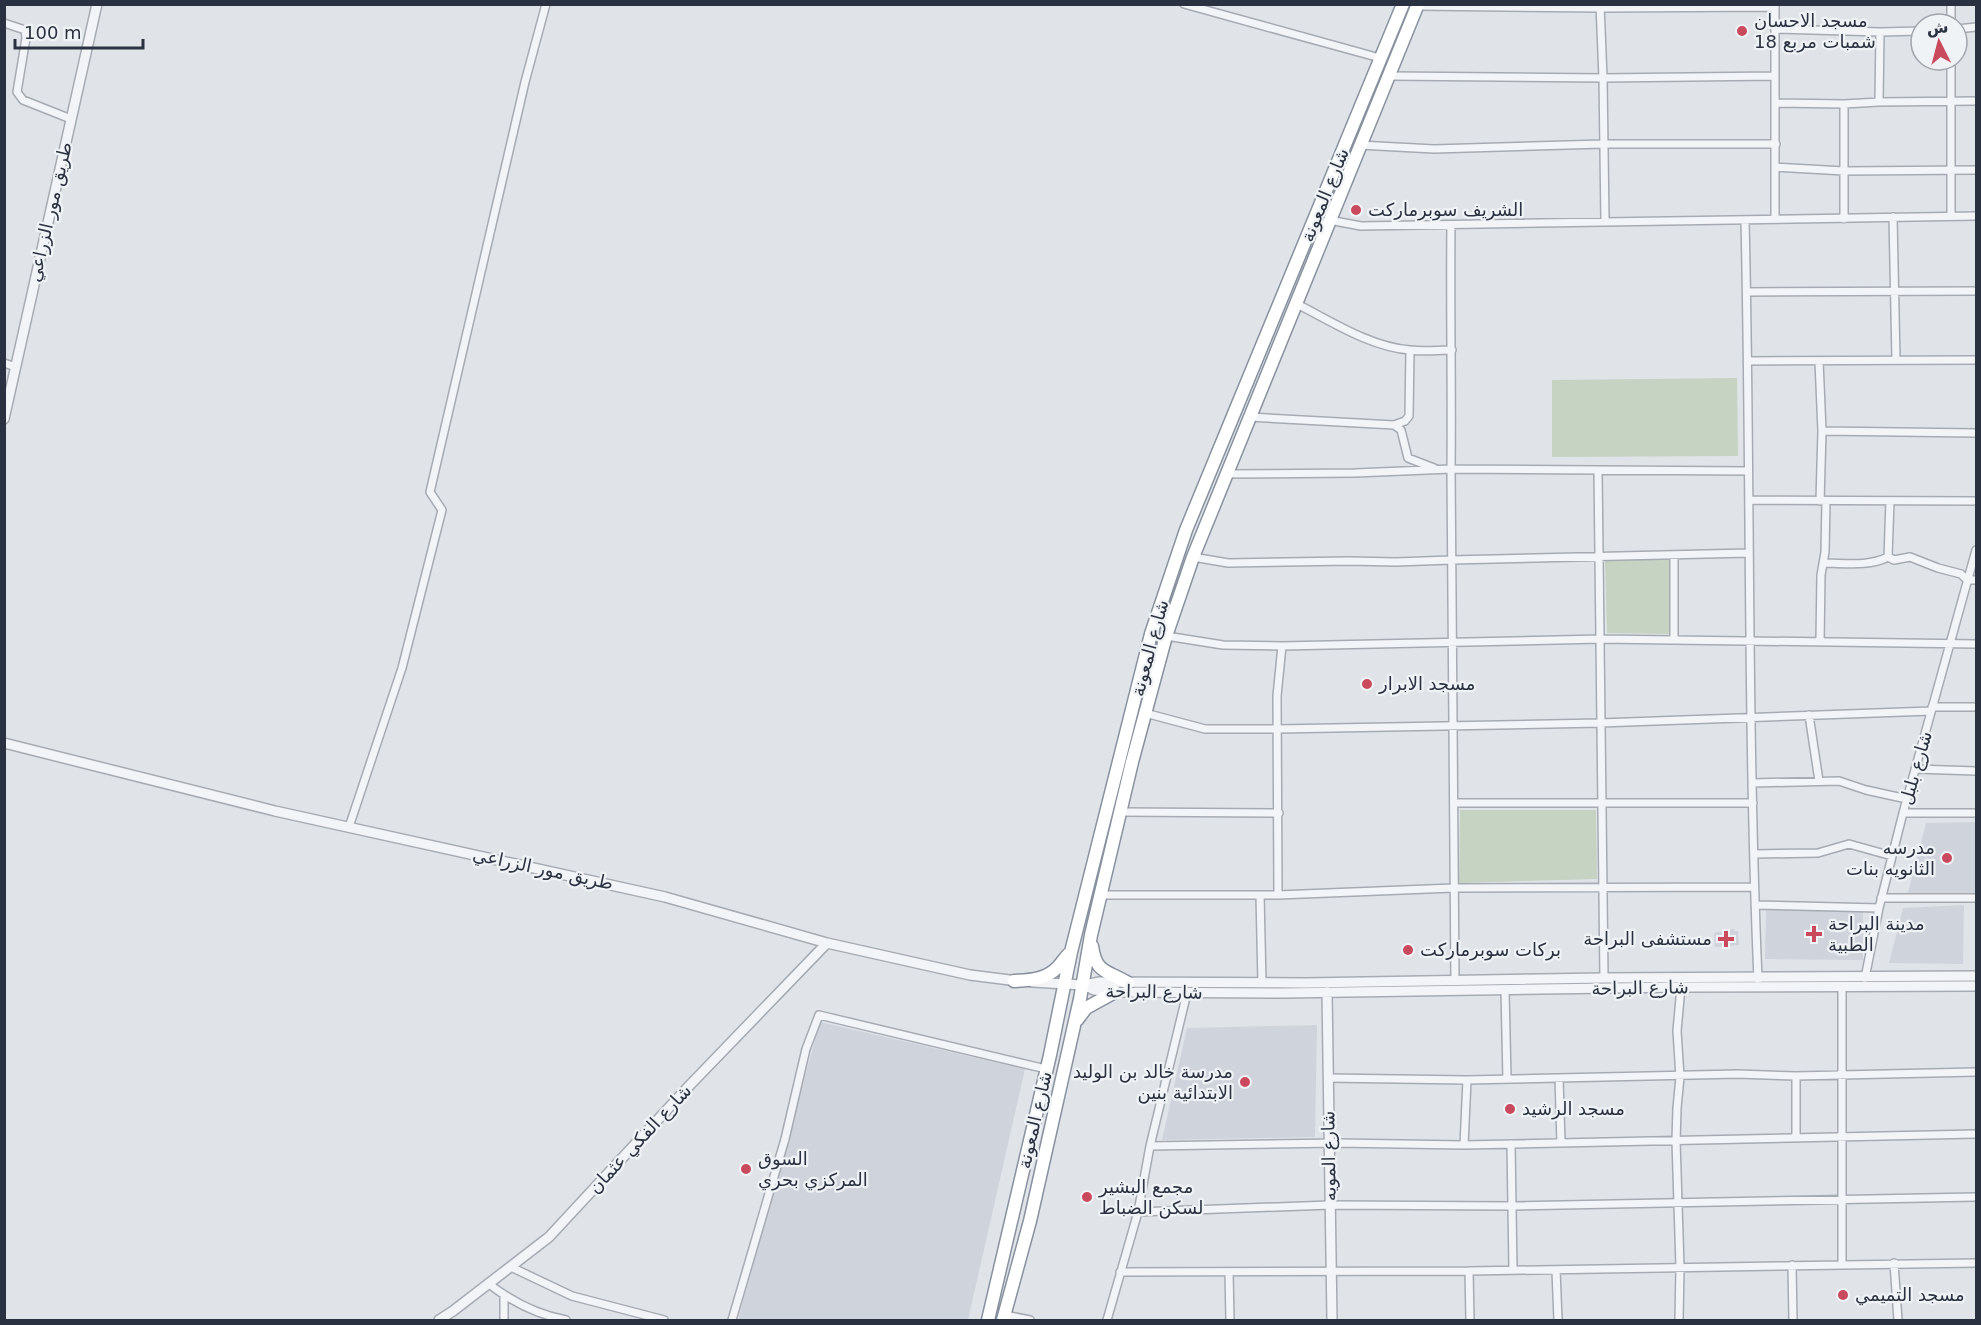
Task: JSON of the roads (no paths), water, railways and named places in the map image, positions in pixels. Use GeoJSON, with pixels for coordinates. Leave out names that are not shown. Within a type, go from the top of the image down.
{"type":"FeatureCollection","features":[{"type":"Feature","properties":{"kind":"highway","name":"شارع المعونة"},"geometry":{"type":"LineString","coordinates":[[988,1320],[1071,952],[1151,634],[1190,521],[1403,4]]}},
{"type":"Feature","properties":{"kind":"highway","name":"شارع المعونة"},"geometry":{"type":"LineString","coordinates":[[1004,1318],[1030,1221],[1083,985],[1091,935],[1144,713],[1166,636],[1192,557],[1417,5]]}},
{"type":"Feature","properties":{"kind":"highway"},"geometry":{"type":"LineString","coordinates":[[1091,935],[1096,963],[1111,975],[1128,983]]}},
{"type":"Feature","properties":{"kind":"highway"},"geometry":{"type":"LineString","coordinates":[[1014,981],[1037,979],[1048,975],[1071,952]]}},
{"type":"Feature","properties":{"kind":"highway"},"geometry":{"type":"LineString","coordinates":[[1073,1026],[1086,1008],[1116,992]]}},
{"type":"Feature","properties":{"kind":"street","name":"طريق مور الزراعي"},"geometry":{"type":"LineString","coordinates":[[4,419],[97,4]]}},
{"type":"Feature","properties":{"kind":"street"},"geometry":{"type":"LineString","coordinates":[[349,827],[402,668],[442,510],[429,492],[525,82],[546,4]]}},
{"type":"Feature","properties":{"kind":"street"},"geometry":{"type":"LineString","coordinates":[[1184,4],[1380,58]]}},
{"type":"Feature","properties":{"kind":"street"},"geometry":{"type":"LineString","coordinates":[[1417,5],[1775,6],[1775,219]]}},
{"type":"Feature","properties":{"kind":"street"},"geometry":{"type":"LineString","coordinates":[[1600,6],[1605,221]]}},
{"type":"Feature","properties":{"kind":"street"},"geometry":{"type":"LineString","coordinates":[[4,23],[25,30],[26,38],[17,92],[23,100],[71,119]]}},
{"type":"Feature","properties":{"kind":"street"},"geometry":{"type":"LineString","coordinates":[[1775,29],[1909,31]]}},
{"type":"Feature","properties":{"kind":"street"},"geometry":{"type":"LineString","coordinates":[[1879,102],[1880,32]]}},
{"type":"Feature","properties":{"kind":"street"},"geometry":{"type":"LineString","coordinates":[[1951,72],[1951,216]]}},
{"type":"Feature","properties":{"kind":"street"},"geometry":{"type":"LineString","coordinates":[[1388,76],[1603,78],[1775,76]]}},
{"type":"Feature","properties":{"kind":"street"},"geometry":{"type":"LineString","coordinates":[[1776,103],[1977,101]]}},
{"type":"Feature","properties":{"kind":"street"},"geometry":{"type":"LineString","coordinates":[[1844,104],[1844,219]]}},
{"type":"Feature","properties":{"kind":"street"},"geometry":{"type":"LineString","coordinates":[[1359,146],[1434,148],[1603,144],[1776,144]]}},
{"type":"Feature","properties":{"kind":"street"},"geometry":{"type":"LineString","coordinates":[[1775,167],[1844,171],[1977,170]]}},
{"type":"Feature","properties":{"kind":"street"},"geometry":{"type":"LineString","coordinates":[[1329,220],[1361,226],[1977,216]]}},
{"type":"Feature","properties":{"kind":"street"},"geometry":{"type":"LineString","coordinates":[[1893,217],[1896,360]]}},
{"type":"Feature","properties":{"kind":"street"},"geometry":{"type":"LineString","coordinates":[[1745,220],[1754,887],[1758,979]]}},
{"type":"Feature","properties":{"kind":"street"},"geometry":{"type":"LineString","coordinates":[[1451,225],[1455,981]]}},
{"type":"Feature","properties":{"kind":"street"},"geometry":{"type":"LineString","coordinates":[[1747,292],[1977,291]]}},
{"type":"Feature","properties":{"kind":"street"},"geometry":{"type":"LineString","coordinates":[[1295,303],[1360,336],[1410,350],[1452,350]]}},
{"type":"Feature","properties":{"kind":"street"},"geometry":{"type":"LineString","coordinates":[[1249,417],[1394,425],[1405,421],[1409,416],[1410,350]]}},
{"type":"Feature","properties":{"kind":"street"},"geometry":{"type":"LineString","coordinates":[[1748,361],[1977,360]]}},
{"type":"Feature","properties":{"kind":"street"},"geometry":{"type":"LineString","coordinates":[[1819,361],[1823,501],[1820,641]]}},
{"type":"Feature","properties":{"kind":"street"},"geometry":{"type":"LineString","coordinates":[[4,363],[16,367]]}},
{"type":"Feature","properties":{"kind":"street"},"geometry":{"type":"LineString","coordinates":[[1394,425],[1401,430],[1408,458],[1436,469]]}},
{"type":"Feature","properties":{"kind":"street"},"geometry":{"type":"LineString","coordinates":[[1822,431],[1977,433]]}},
{"type":"Feature","properties":{"kind":"street"},"geometry":{"type":"LineString","coordinates":[[1226,474],[1355,473],[1436,469],[1748,471]]}},
{"type":"Feature","properties":{"kind":"street"},"geometry":{"type":"LineString","coordinates":[[1598,470],[1604,978]]}},
{"type":"Feature","properties":{"kind":"street"},"geometry":{"type":"LineString","coordinates":[[1749,500],[1977,501]]}},
{"type":"Feature","properties":{"kind":"street"},"geometry":{"type":"LineString","coordinates":[[1888,558],[1890,501]]}},
{"type":"Feature","properties":{"kind":"street","name":"شارع بلبل"},"geometry":{"type":"LineString","coordinates":[[1864,987],[1881,898],[1949,644],[1977,550]]}},
{"type":"Feature","properties":{"kind":"street"},"geometry":{"type":"LineString","coordinates":[[1192,557],[1228,563],[1415,562],[1749,553]]}},
{"type":"Feature","properties":{"kind":"street"},"geometry":{"type":"LineString","coordinates":[[1674,556],[1674,639]]}},
{"type":"Feature","properties":{"kind":"street"},"geometry":{"type":"LineString","coordinates":[[1823,563],[1863,564],[1888,558],[1893,560],[1911,557],[1961,574],[1967,580],[1977,580]]}},
{"type":"Feature","properties":{"kind":"street"},"geometry":{"type":"LineString","coordinates":[[1166,636],[1223,645],[1282,646],[1601,639],[1977,644]]}},
{"type":"Feature","properties":{"kind":"street"},"geometry":{"type":"LineString","coordinates":[[1278,895],[1277,696],[1282,646]]}},
{"type":"Feature","properties":{"kind":"street"},"geometry":{"type":"LineString","coordinates":[[1144,713],[1205,729],[1278,729],[1600,723],[1977,707]]}},
{"type":"Feature","properties":{"kind":"street"},"geometry":{"type":"LineString","coordinates":[[1809,715],[1819,780]]}},
{"type":"Feature","properties":{"kind":"street","name":"طريق مور الزراعي"},"geometry":{"type":"LineString","coordinates":[[4,743],[349,827],[665,897],[826,942],[970,975],[1014,981],[1083,985]]}},
{"type":"Feature","properties":{"kind":"street"},"geometry":{"type":"LineString","coordinates":[[1915,769],[1977,771]]}},
{"type":"Feature","properties":{"kind":"street"},"geometry":{"type":"LineString","coordinates":[[1753,783],[1839,781],[1907,799]]}},
{"type":"Feature","properties":{"kind":"street"},"geometry":{"type":"LineString","coordinates":[[1455,803],[1754,803]]}},
{"type":"Feature","properties":{"kind":"street"},"geometry":{"type":"LineString","coordinates":[[1121,812],[1279,813]]}},
{"type":"Feature","properties":{"kind":"street"},"geometry":{"type":"LineString","coordinates":[[1903,813],[1977,813]]}},
{"type":"Feature","properties":{"kind":"street"},"geometry":{"type":"LineString","coordinates":[[1754,854],[1810,854],[1849,844],[1892,856]]}},
{"type":"Feature","properties":{"kind":"street"},"geometry":{"type":"LineString","coordinates":[[1101,895],[1278,895],[1453,888],[1754,887]]}},
{"type":"Feature","properties":{"kind":"street"},"geometry":{"type":"LineString","coordinates":[[1260,895],[1262,983]]}},
{"type":"Feature","properties":{"kind":"street"},"geometry":{"type":"LineString","coordinates":[[1881,898],[1977,898]]}},
{"type":"Feature","properties":{"kind":"street"},"geometry":{"type":"LineString","coordinates":[[1755,905],[1879,908]]}},
{"type":"Feature","properties":{"kind":"street","name":"شارع الفكي عثمان"},"geometry":{"type":"LineString","coordinates":[[439,1320],[549,1238],[826,942]]}},
{"type":"Feature","properties":{"kind":"street","name":"شارع البراحة"},"geometry":{"type":"LineString","coordinates":[[1083,985],[1100,982],[1262,983],[1977,976]]}},
{"type":"Feature","properties":{"kind":"street","name":"شارع البراحة"},"geometry":{"type":"LineString","coordinates":[[1083,985],[1094,990],[1116,992],[1187,993],[1977,986]]}},
{"type":"Feature","properties":{"kind":"street"},"geometry":{"type":"LineString","coordinates":[[1679,1320],[1679,1203],[1676,1141],[1680,1077],[1677,1031],[1681,987]]}},
{"type":"Feature","properties":{"kind":"street"},"geometry":{"type":"LineString","coordinates":[[1842,987],[1842,1264]]}},
{"type":"Feature","properties":{"kind":"street"},"geometry":{"type":"LineString","coordinates":[[1505,990],[1507,1079]]}},
{"type":"Feature","properties":{"kind":"street","name":"شارع المويه"},"geometry":{"type":"LineString","coordinates":[[1327,992],[1332,1320]]}},
{"type":"Feature","properties":{"kind":"street"},"geometry":{"type":"LineString","coordinates":[[1107,1320],[1138,1212],[1150,1146],[1187,993]]}},
{"type":"Feature","properties":{"kind":"street"},"geometry":{"type":"LineString","coordinates":[[732,1320],[785,1139],[807,1049],[819,1015],[1046,1070]]}},
{"type":"Feature","properties":{"kind":"street"},"geometry":{"type":"LineString","coordinates":[[1328,1078],[1467,1080],[1977,1072]]}},
{"type":"Feature","properties":{"kind":"street"},"geometry":{"type":"LineString","coordinates":[[1796,1076],[1796,1138]]}},
{"type":"Feature","properties":{"kind":"street"},"geometry":{"type":"LineString","coordinates":[[1558,1078],[1561,1143]]}},
{"type":"Feature","properties":{"kind":"street"},"geometry":{"type":"LineString","coordinates":[[1464,1145],[1467,1080]]}},
{"type":"Feature","properties":{"kind":"street"},"geometry":{"type":"LineString","coordinates":[[1150,1146],[1329,1143],[1464,1145],[1977,1134]]}},
{"type":"Feature","properties":{"kind":"street"},"geometry":{"type":"LineString","coordinates":[[1511,1144],[1513,1270]]}},
{"type":"Feature","properties":{"kind":"street"},"geometry":{"type":"LineString","coordinates":[[1138,1212],[1330,1205],[1511,1206],[1977,1197]]}},
{"type":"Feature","properties":{"kind":"street"},"geometry":{"type":"LineString","coordinates":[[1894,1263],[1898,1320]]}},
{"type":"Feature","properties":{"kind":"street"},"geometry":{"type":"LineString","coordinates":[[1120,1272],[1469,1271],[1792,1264],[1977,1263]]}},
{"type":"Feature","properties":{"kind":"street"},"geometry":{"type":"LineString","coordinates":[[1792,1264],[1793,1320]]}},
{"type":"Feature","properties":{"kind":"street"},"geometry":{"type":"LineString","coordinates":[[511,1267],[572,1296],[664,1320]]}},
{"type":"Feature","properties":{"kind":"street"},"geometry":{"type":"LineString","coordinates":[[1556,1269],[1558,1320]]}},
{"type":"Feature","properties":{"kind":"street"},"geometry":{"type":"LineString","coordinates":[[1469,1271],[1470,1320]]}},
{"type":"Feature","properties":{"kind":"street"},"geometry":{"type":"LineString","coordinates":[[1229,1273],[1230,1320]]}},
{"type":"Feature","properties":{"kind":"street"},"geometry":{"type":"LineString","coordinates":[[489,1284],[504,1295],[562,1320]]}},
{"type":"Feature","properties":{"kind":"street"},"geometry":{"type":"LineString","coordinates":[[504,1295],[504,1320]]}},
{"type":"Feature","properties":{"kind":"street"},"geometry":{"type":"LineString","coordinates":[[1004,1318],[1030,1320]]}},
{"type":"Feature","properties":{"kind":"place","name":"مسجد الاحسان شمبات مربع 18"},"geometry":{"type":"Point","coordinates":[1742,31]}},
{"type":"Feature","properties":{"kind":"place","name":"الشريف سوبرماركت"},"geometry":{"type":"Point","coordinates":[1356,210]}},
{"type":"Feature","properties":{"kind":"place","name":"مسجد الابرار"},"geometry":{"type":"Point","coordinates":[1367,684]}},
{"type":"Feature","properties":{"kind":"place","name":"مدرسه الثانويه بنات"},"geometry":{"type":"Point","coordinates":[1947,858]}},
{"type":"Feature","properties":{"kind":"place","name":"مدينة البراحة الطبية"},"geometry":{"type":"Point","coordinates":[1814,934]}},
{"type":"Feature","properties":{"kind":"place","name":"مستشفى البراحة"},"geometry":{"type":"Point","coordinates":[1726,939]}},
{"type":"Feature","properties":{"kind":"place","name":"بركات سوبرماركت"},"geometry":{"type":"Point","coordinates":[1408,950]}},
{"type":"Feature","properties":{"kind":"place","name":"مدرسة خالد بن الوليد الابتدائية بنين"},"geometry":{"type":"Point","coordinates":[1245,1082]}},
{"type":"Feature","properties":{"kind":"place","name":"مسجد الرشيد"},"geometry":{"type":"Point","coordinates":[1510,1109]}},
{"type":"Feature","properties":{"kind":"place","name":"السوق المركزي بحري"},"geometry":{"type":"Point","coordinates":[746,1169]}},
{"type":"Feature","properties":{"kind":"place","name":"مجمع البشير لسكن الضباط"},"geometry":{"type":"Point","coordinates":[1087,1197]}},
{"type":"Feature","properties":{"kind":"place","name":"مسجد التميمي"},"geometry":{"type":"Point","coordinates":[1843,1295]}}]}
